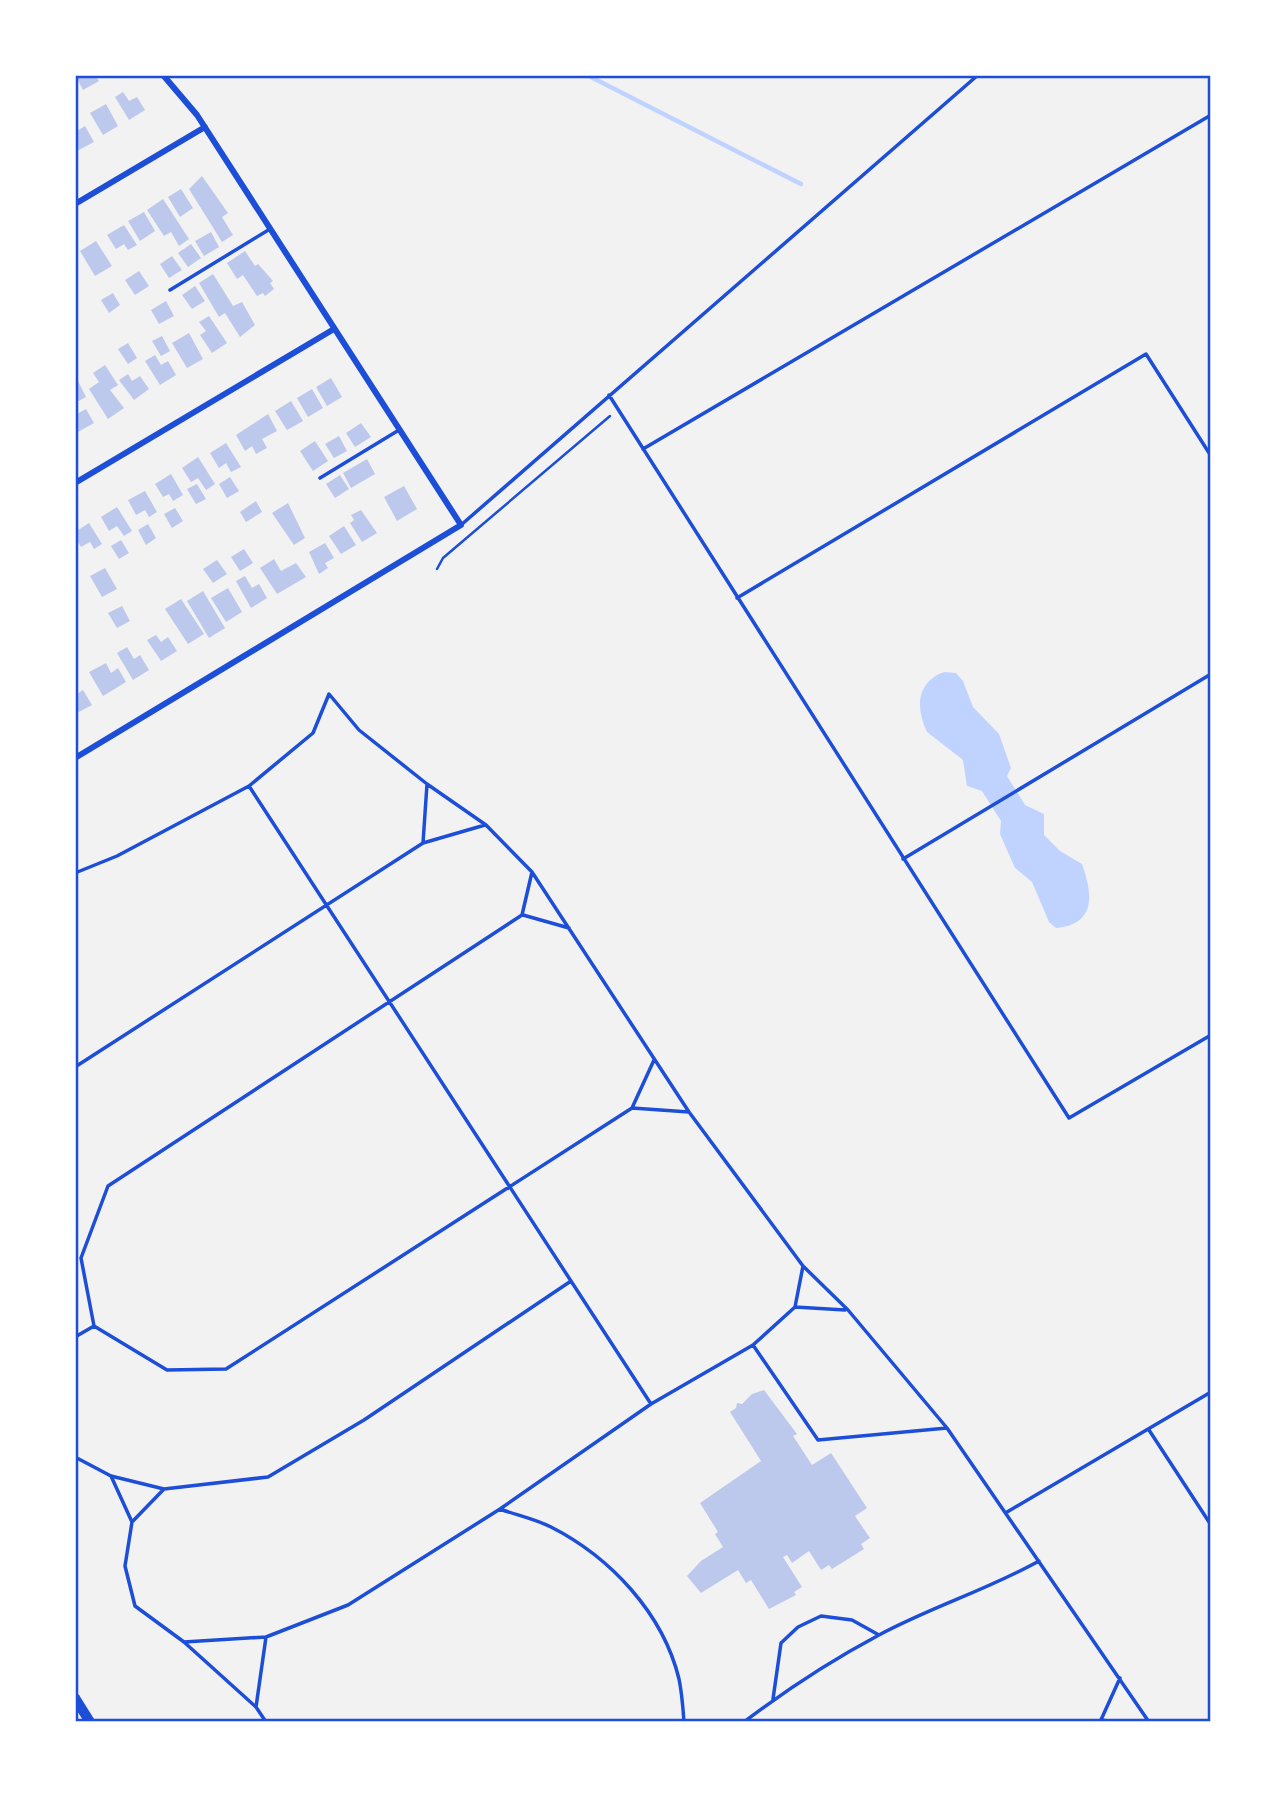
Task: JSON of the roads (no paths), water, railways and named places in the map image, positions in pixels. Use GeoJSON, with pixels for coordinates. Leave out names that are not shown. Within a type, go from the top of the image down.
{"type":"FeatureCollection","features":[{"type":"Feature","properties":{"kind":"main road"},"geometry":{"type":"LineString","coordinates":[[75,1698],[90,1722]]}},
{"type":"Feature","properties":{"kind":"street"},"geometry":{"type":"LineString","coordinates":[[75,758],[461,525],[205,127],[163,75]]}},
{"type":"Feature","properties":{"kind":"street"},"geometry":{"type":"LineString","coordinates":[[75,204],[205,127]]}},
{"type":"Feature","properties":{"kind":"street"},"geometry":{"type":"LineString","coordinates":[[75,483],[334,329]]}},
{"type":"Feature","properties":{"kind":"lane"},"geometry":{"type":"LineString","coordinates":[[461,525],[978,75]]}},
{"type":"Feature","properties":{"kind":"lane"},"geometry":{"type":"LineString","coordinates":[[643,449],[1211,115]]}},
{"type":"Feature","properties":{"kind":"lane"},"geometry":{"type":"LineString","coordinates":[[170,290],[270,229]]}},
{"type":"Feature","properties":{"kind":"lane"},"geometry":{"type":"LineString","coordinates":[[737,598],[1146,354],[1211,456]]}},
{"type":"Feature","properties":{"kind":"lane"},"geometry":{"type":"LineString","coordinates":[[610,395],[1069,1118],[1211,1035]]}},
{"type":"Feature","properties":{"kind":"lane"},"geometry":{"type":"LineString","coordinates":[[320,478],[399,430]]}},
{"type":"Feature","properties":{"kind":"lane"},"geometry":{"type":"LineString","coordinates":[[903,859],[1211,674]]}},
{"type":"Feature","properties":{"kind":"lane"},"geometry":{"type":"LineString","coordinates":[[75,873],[117,856],[249,786],[313,733],[329,694],[359,730],[427,784],[486,825],[532,872],[653,1060],[690,1112],[803,1266],[848,1310],[947,1428],[1149,1722]]}},
{"type":"Feature","properties":{"kind":"lane"},"geometry":{"type":"LineString","coordinates":[[423,843],[427,784]]}},
{"type":"Feature","properties":{"kind":"lane"},"geometry":{"type":"LineString","coordinates":[[249,786],[650,1404]]}},
{"type":"Feature","properties":{"kind":"lane"},"geometry":{"type":"LineString","coordinates":[[75,1067],[423,843],[486,825]]}},
{"type":"Feature","properties":{"kind":"lane"},"geometry":{"type":"LineString","coordinates":[[532,872],[522,915],[388,1000],[108,1186],[81,1258],[94,1326],[166,1370],[226,1368],[632,1108],[653,1060]]}},
{"type":"Feature","properties":{"kind":"lane"},"geometry":{"type":"LineString","coordinates":[[522,915],[571,929]]}},
{"type":"Feature","properties":{"kind":"lane"},"geometry":{"type":"LineString","coordinates":[[632,1108],[690,1112]]}},
{"type":"Feature","properties":{"kind":"lane"},"geometry":{"type":"LineString","coordinates":[[184,1642],[266,1637],[348,1605],[500,1509],[650,1404],[752,1345],[795,1307],[803,1266]]}},
{"type":"Feature","properties":{"kind":"lane"},"geometry":{"type":"LineString","coordinates":[[75,1457],[111,1476],[164,1489],[268,1477],[364,1420],[571,1281]]}},
{"type":"Feature","properties":{"kind":"lane"},"geometry":{"type":"LineString","coordinates":[[795,1307],[848,1310]]}},
{"type":"Feature","properties":{"kind":"lane"},"geometry":{"type":"LineString","coordinates":[[75,1337],[94,1326]]}},
{"type":"Feature","properties":{"kind":"lane"},"geometry":{"type":"LineString","coordinates":[[752,1345],[818,1440],[947,1428]]}},
{"type":"Feature","properties":{"kind":"lane"},"geometry":{"type":"LineString","coordinates":[[1007,1512],[1211,1392]]}},
{"type":"Feature","properties":{"kind":"lane"},"geometry":{"type":"LineString","coordinates":[[1149,1430],[1211,1525]]}},
{"type":"Feature","properties":{"kind":"lane"},"geometry":{"type":"LineString","coordinates":[[111,1476],[132,1522],[125,1566],[135,1606],[184,1642],[256,1707],[267,1722]]}},
{"type":"Feature","properties":{"kind":"lane"},"geometry":{"type":"LineString","coordinates":[[132,1522],[164,1489]]}},
{"type":"Feature","properties":{"kind":"lane"},"geometry":{"type":"LineString","coordinates":[[500,1509],[549,1526],[594,1552],[631,1588],[660,1633],[679,1678],[684,1722]]}},
{"type":"Feature","properties":{"kind":"lane"},"geometry":{"type":"LineString","coordinates":[[744,1722],[774,1699],[879,1634],[1007,1578],[1039,1561]]}},
{"type":"Feature","properties":{"kind":"lane"},"geometry":{"type":"LineString","coordinates":[[774,1699],[781,1643],[798,1627],[821,1616],[852,1620],[879,1634]]}},
{"type":"Feature","properties":{"kind":"lane"},"geometry":{"type":"LineString","coordinates":[[256,1707],[266,1637]]}},
{"type":"Feature","properties":{"kind":"lane"},"geometry":{"type":"LineString","coordinates":[[1112,1722],[1101,1721],[1119,1678]]}},
{"type":"Feature","properties":{"kind":"water"},"geometry":{"type":"Polygon","coordinates":[[[944,672],[956,673],[963,681],[973,707],[999,734],[1011,768],[1007,776],[1025,805],[1044,814],[1044,835],[1060,851],[1082,864],[1089,897],[1085,914],[1078,921],[1056,928],[1049,922],[1032,882],[1015,868],[1000,834],[1001,821],[982,791],[967,786],[963,760],[927,732],[921,713],[921,696],[928,682],[944,672]]]}},
{"type":"Feature","properties":{"kind":"waterway"},"geometry":{"type":"LineString","coordinates":[[587,75],[801,184]]}}]}
